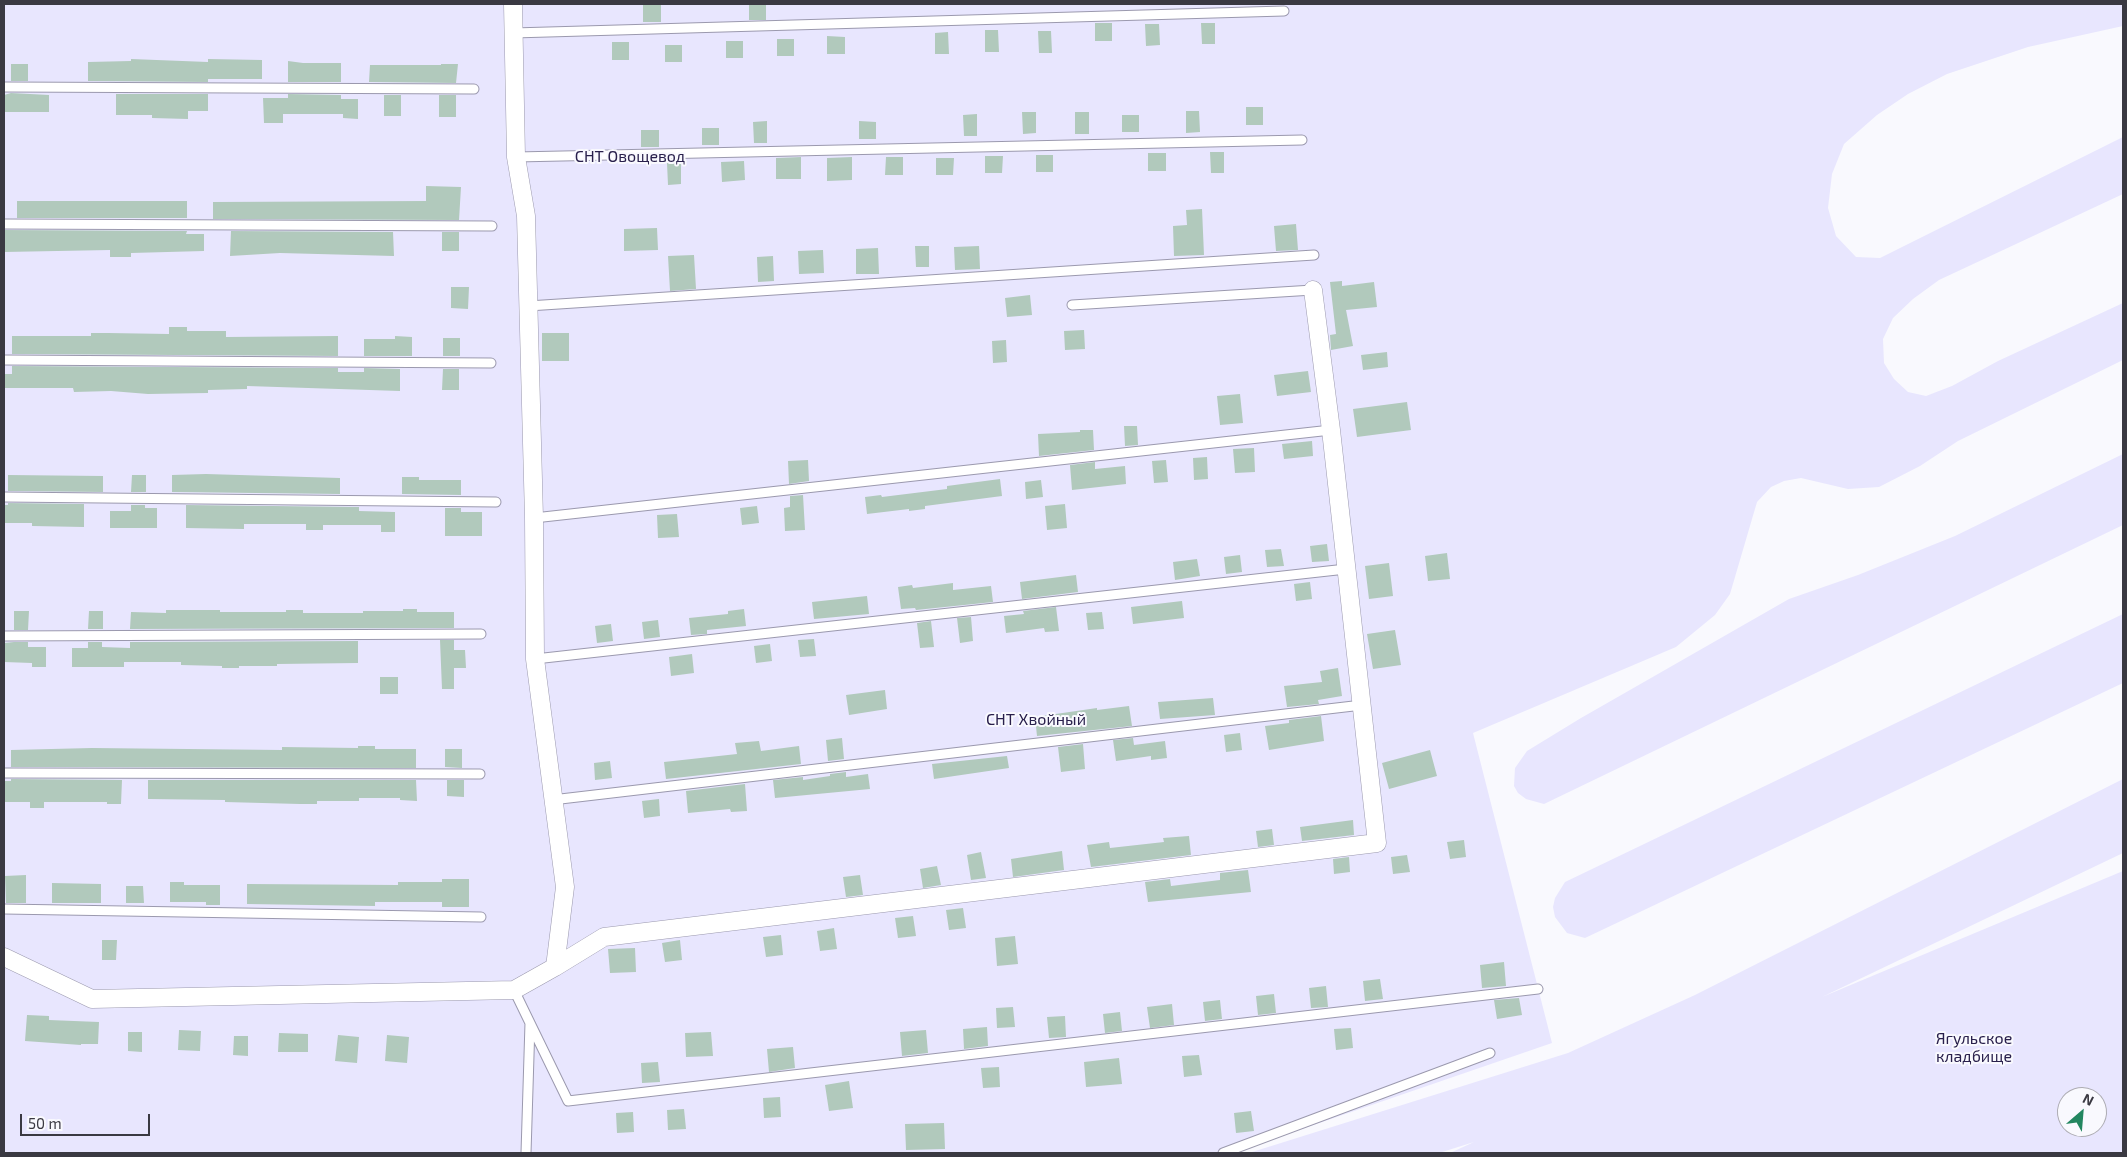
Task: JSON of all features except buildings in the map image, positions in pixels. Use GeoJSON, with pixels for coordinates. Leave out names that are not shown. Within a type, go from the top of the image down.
{"type":"FeatureCollection","features":[{"type":"Feature","properties":{"kind":"street"},"geometry":{"type":"LineString","coordinates":[[513,4],[516,157],[526,216],[534,518],[535,659],[552,800],[565,887],[554,967]]}},
{"type":"Feature","properties":{"kind":"street"},"geometry":{"type":"LineString","coordinates":[[4,958],[92,999],[514,990],[604,937],[1377,843],[1331,430],[1313,290]]}},
{"type":"Feature","properties":{"kind":"lane"},"geometry":{"type":"LineString","coordinates":[[513,33],[1284,11]]}},
{"type":"Feature","properties":{"kind":"lane"},"geometry":{"type":"LineString","coordinates":[[4,87],[474,90]]}},
{"type":"Feature","properties":{"kind":"lane"},"geometry":{"type":"LineString","coordinates":[[516,157],[1302,140]]}},
{"type":"Feature","properties":{"kind":"lane"},"geometry":{"type":"LineString","coordinates":[[4,224],[492,226]]}},
{"type":"Feature","properties":{"kind":"lane"},"geometry":{"type":"LineString","coordinates":[[528,306],[1314,255]]}},
{"type":"Feature","properties":{"kind":"lane"},"geometry":{"type":"LineString","coordinates":[[1072,305],[1313,290]]}},
{"type":"Feature","properties":{"kind":"lane"},"geometry":{"type":"LineString","coordinates":[[4,360],[491,363]]}},
{"type":"Feature","properties":{"kind":"lane"},"geometry":{"type":"LineString","coordinates":[[534,518],[1331,430]]}},
{"type":"Feature","properties":{"kind":"lane"},"geometry":{"type":"LineString","coordinates":[[4,497],[496,502]]}},
{"type":"Feature","properties":{"kind":"lane"},"geometry":{"type":"LineString","coordinates":[[535,659],[1346,569]]}},
{"type":"Feature","properties":{"kind":"lane"},"geometry":{"type":"LineString","coordinates":[[4,636],[481,634]]}},
{"type":"Feature","properties":{"kind":"lane"},"geometry":{"type":"LineString","coordinates":[[552,800],[1362,705]]}},
{"type":"Feature","properties":{"kind":"lane"},"geometry":{"type":"LineString","coordinates":[[4,773],[480,774]]}},
{"type":"Feature","properties":{"kind":"lane"},"geometry":{"type":"LineString","coordinates":[[4,909],[481,917]]}},
{"type":"Feature","properties":{"kind":"lane"},"geometry":{"type":"LineString","coordinates":[[514,990],[568,1101],[1538,989]]}},
{"type":"Feature","properties":{"kind":"lane"},"geometry":{"type":"LineString","coordinates":[[526,1153],[530,1023]]}},
{"type":"Feature","properties":{"kind":"lane"},"geometry":{"type":"LineString","coordinates":[[1223,1153],[1490,1053]]}},
{"type":"Feature","properties":{"kind":"green space","name":"СНТ Хвойный"},"geometry":{"type":"Polygon","coordinates":[[[4,4],[2123,4],[2123,26],[2028,47],[1947,74],[1908,94],[1877,115],[1844,144],[1832,174],[1828,208],[1836,236],[1856,257],[1880,258],[2123,137],[2123,194],[1939,280],[1913,299],[1893,318],[1883,339],[1884,363],[1894,379],[1908,392],[1926,396],[1952,386],[1998,361],[2123,303],[2123,360],[1958,441],[1920,466],[1879,487],[1848,489],[1801,478],[1784,481],[1771,487],[1757,502],[1730,594],[1715,615],[1676,647],[1473,733],[1552,1043],[1232,1153],[4,1153],[4,4]]]}},
{"type":"Feature","properties":{"kind":"green space"},"geometry":{"type":"Polygon","coordinates":[[[2123,454],[2123,525],[1544,804],[1526,799],[1518,793],[1514,786],[1515,768],[1527,751],[1789,599],[1858,575],[1955,536],[2123,454]]]}},
{"type":"Feature","properties":{"kind":"green space"},"geometry":{"type":"Polygon","coordinates":[[[2123,614],[2123,683],[1585,938],[1567,933],[1555,917],[1553,907],[1555,898],[1565,882],[2123,614]]]}},
{"type":"Feature","properties":{"kind":"green space","name":"Ягульское кладбище"},"geometry":{"type":"Polygon","coordinates":[[[2123,779],[2123,853],[1822,997],[2123,871],[2123,1153],[1450,1153],[1474,1142],[1439,1153],[1249,1153],[1568,1053],[1695,995],[2123,779]]]}},
{"type":"Feature","properties":{"kind":"park label","name":"СНТ Овощевод"},"geometry":{"type":"Point","coordinates":[630,157]}}]}
